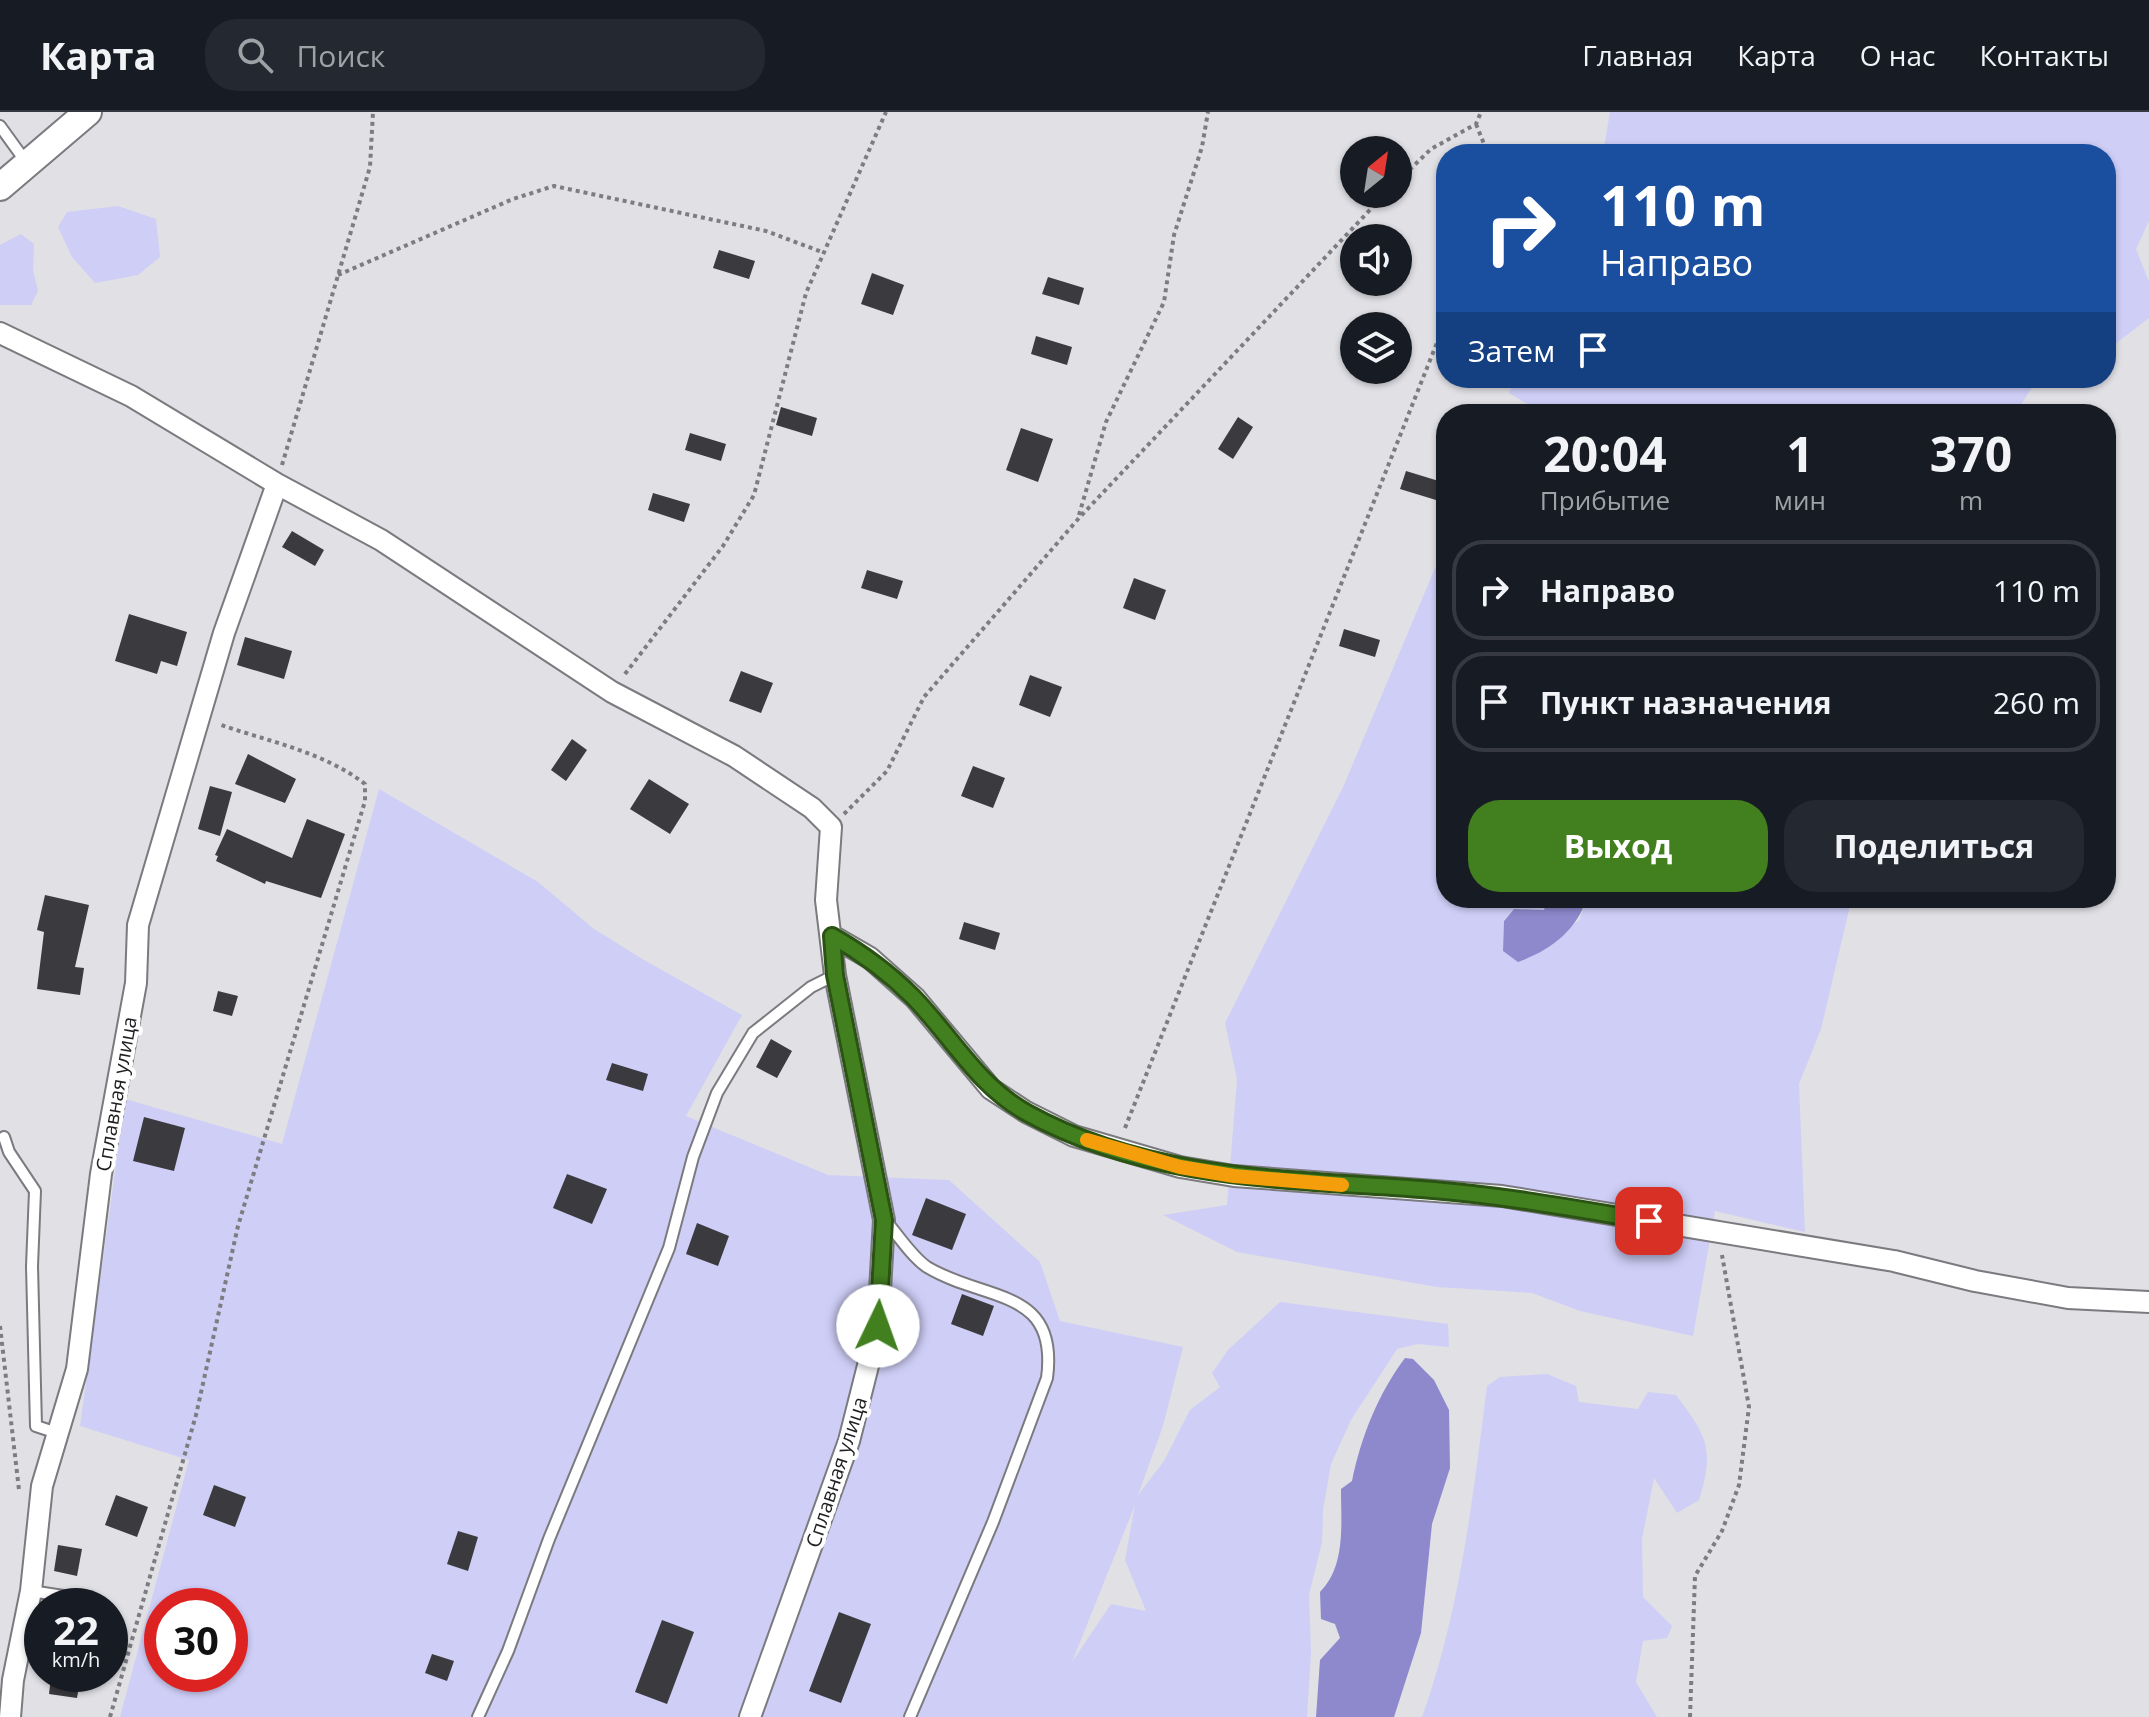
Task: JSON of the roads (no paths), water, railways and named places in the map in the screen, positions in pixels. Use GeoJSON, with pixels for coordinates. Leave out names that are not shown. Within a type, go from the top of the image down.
{"type":"FeatureCollection","features":[{"type":"Feature","properties":{"kind":"street"},"geometry":{"type":"LineString","coordinates":[[0,187],[88,112]]}},
{"type":"Feature","properties":{"kind":"street"},"geometry":{"type":"LineString","coordinates":[[0,333],[131,396],[277,484]]}},
{"type":"Feature","properties":{"kind":"street","name":"Сплавная улица"},"geometry":{"type":"LineString","coordinates":[[31,1588],[42,1486],[77,1369],[101,1174],[136,983],[138,925],[233,604],[277,484],[381,540],[612,692],[734,756],[812,808],[831,827],[826,900],[835,975],[884,1220],[878,1326],[849,1441],[750,1717]]}},
{"type":"Feature","properties":{"kind":"street"},"geometry":{"type":"LineString","coordinates":[[832,936],[870,958],[915,998],[991,1089],[1026,1112],[1074,1136],[1180,1167],[1234,1176],[1502,1196],[1894,1261],[2068,1298],[2149,1302]]}},
{"type":"Feature","properties":{"kind":"street","name":"Сплавная улица"},"geometry":{"type":"LineString","coordinates":[[10,1717],[13,1680],[24,1626]]}},
{"type":"Feature","properties":{"kind":"lane"},"geometry":{"type":"LineString","coordinates":[[0,126],[27,164]]}},
{"type":"Feature","properties":{"kind":"lane"},"geometry":{"type":"LineString","coordinates":[[478,1717],[508,1651],[549,1539],[664,1262],[693,1157],[717,1093],[753,1033],[811,987],[835,975]]}},
{"type":"Feature","properties":{"kind":"lane"},"geometry":{"type":"LineString","coordinates":[[4,1137],[9,1152],[35,1191],[32,1266],[36,1426],[57,1433]]}},
{"type":"Feature","properties":{"kind":"lane"},"geometry":{"type":"LineString","coordinates":[[884,1220],[925,1266],[1011,1302],[1038,1318],[1047,1334],[1050,1353],[1047,1378],[993,1522],[910,1717]]}}]}
